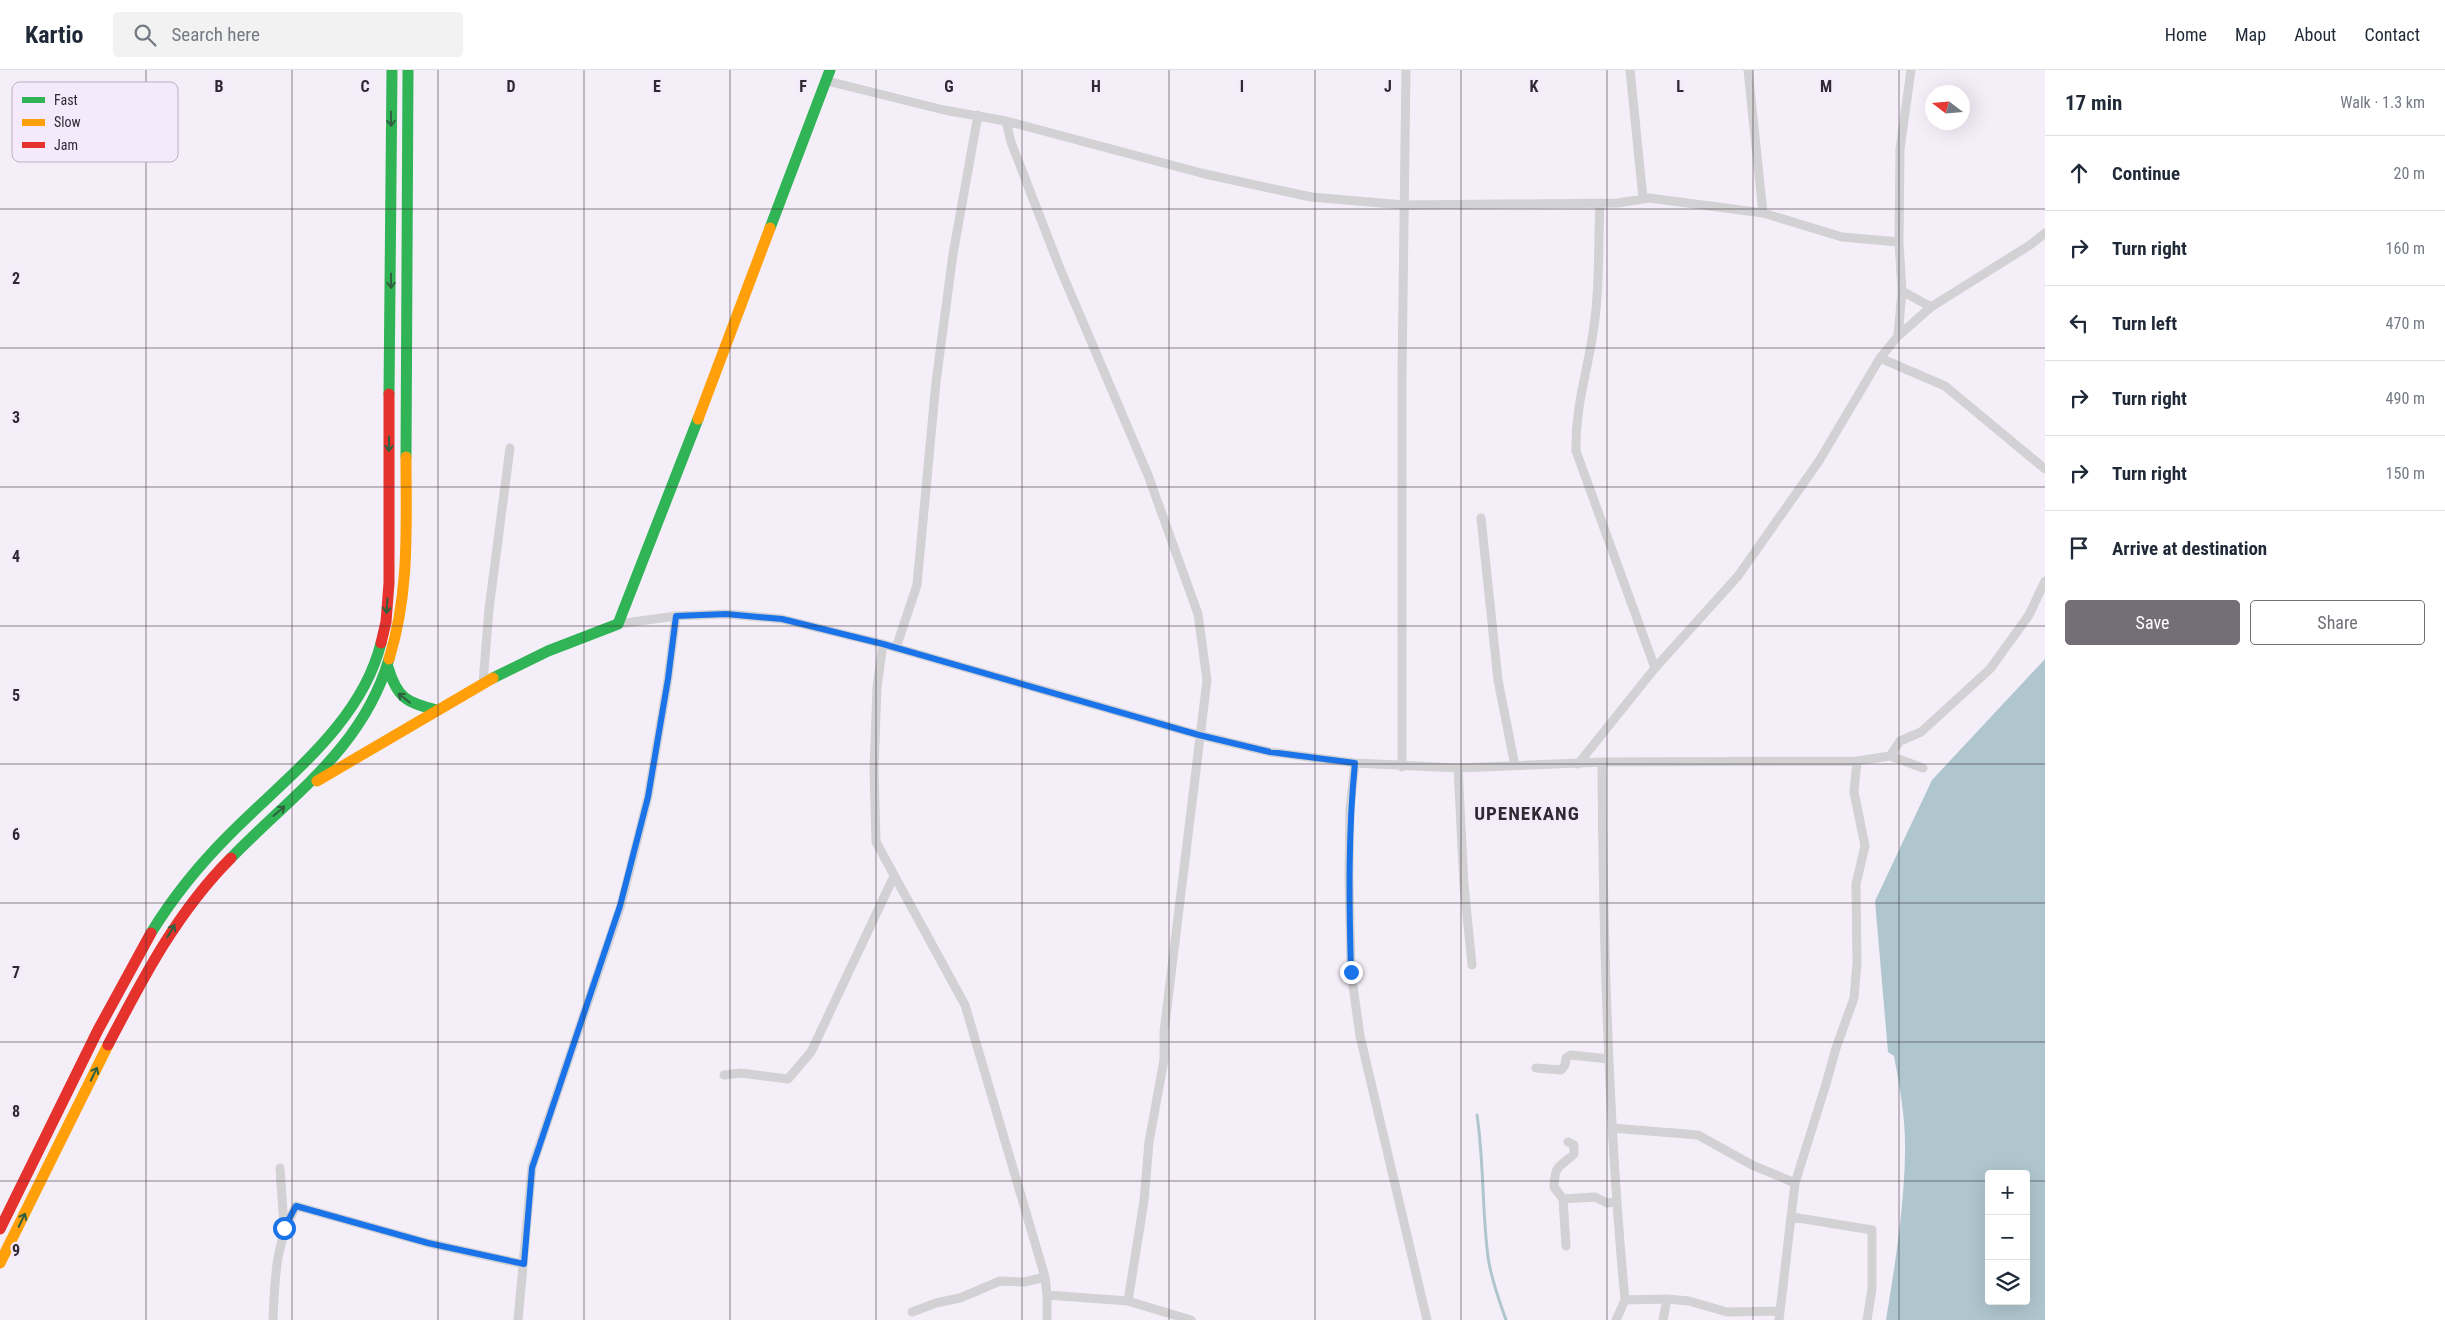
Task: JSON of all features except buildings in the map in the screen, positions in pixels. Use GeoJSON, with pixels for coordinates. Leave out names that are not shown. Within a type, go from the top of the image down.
{"type":"FeatureCollection","features":[{"type":"Feature","properties":{"kind":"main road"},"geometry":{"type":"LineString","coordinates":[[0,1228],[131,966],[169,905],[204,861],[251,813],[291,777],[333,732],[354,705],[373,666],[386,623],[389,567],[388,483],[392,70]]}},
{"type":"Feature","properties":{"kind":"main road"},"geometry":{"type":"LineString","coordinates":[[0,1263],[101,1059],[149,968],[184,911],[216,872],[267,821],[304,789],[343,748],[372,705],[388,667],[401,619],[406,576],[408,70]]}},
{"type":"Feature","properties":{"kind":"main road"},"geometry":{"type":"LineString","coordinates":[[304,789],[483,683],[548,651],[618,624],[694,433],[828,75]]}},
{"type":"Feature","properties":{"kind":"main road"},"geometry":{"type":"LineString","coordinates":[[388,483],[405,470]]}},
{"type":"Feature","properties":{"kind":"main road"},"geometry":{"type":"LineString","coordinates":[[388,667],[394,688],[400,697],[416,705],[437,710]]}},
{"type":"Feature","properties":{"kind":"street"},"geometry":{"type":"LineString","coordinates":[[1402,767],[1401,575],[1406,70]]}},
{"type":"Feature","properties":{"kind":"street"},"geometry":{"type":"LineString","coordinates":[[1630,70],[1644,198]]}},
{"type":"Feature","properties":{"kind":"street"},"geometry":{"type":"LineString","coordinates":[[1748,70],[1763,213]]}},
{"type":"Feature","properties":{"kind":"street"},"geometry":{"type":"LineString","coordinates":[[1898,336],[1902,291],[1899,242],[1900,149],[1911,70]]}},
{"type":"Feature","properties":{"kind":"street"},"geometry":{"type":"LineString","coordinates":[[828,75],[944,110],[978,115],[1205,174],[1310,197],[1404,205],[1544,202],[1600,203],[1644,198],[1763,213],[1842,237],[1899,242]]}},
{"type":"Feature","properties":{"kind":"street"},"geometry":{"type":"LineString","coordinates":[[896,648],[917,585],[936,382],[953,254],[978,115]]}},
{"type":"Feature","properties":{"kind":"street"},"geometry":{"type":"LineString","coordinates":[[1006,122],[1059,266],[1148,475],[1198,614],[1206,680],[1164,1032],[1164,1060],[1149,1142],[1144,1200],[1128,1302]]}},
{"type":"Feature","properties":{"kind":"street"},"geometry":{"type":"LineString","coordinates":[[1600,203],[1595,319],[1575,426],[1576,451],[1655,668]]}},
{"type":"Feature","properties":{"kind":"street"},"geometry":{"type":"LineString","coordinates":[[1578,764],[1655,668],[1744,568],[1819,461],[1880,358],[1898,336],[1931,307],[2030,245],[2045,233]]}},
{"type":"Feature","properties":{"kind":"street"},"geometry":{"type":"LineString","coordinates":[[1902,291],[1931,307]]}},
{"type":"Feature","properties":{"kind":"street"},"geometry":{"type":"LineString","coordinates":[[1880,358],[1945,386],[2045,469]]}},
{"type":"Feature","properties":{"kind":"street"},"geometry":{"type":"LineString","coordinates":[[483,683],[489,609],[510,448]]}},
{"type":"Feature","properties":{"kind":"street"},"geometry":{"type":"LineString","coordinates":[[1481,518],[1498,680],[1516,766]]}},
{"type":"Feature","properties":{"kind":"street"},"geometry":{"type":"LineString","coordinates":[[1890,756],[1900,741],[1921,732],[1990,669],[2029,615],[2045,581]]}},
{"type":"Feature","properties":{"kind":"street"},"geometry":{"type":"LineString","coordinates":[[618,624],[676,616],[726,614],[782,619],[883,644],[1199,735],[1270,752],[1355,763],[1402,767],[1458,768],[1602,762],[1858,761],[1890,756],[1923,768]]}},
{"type":"Feature","properties":{"kind":"street"},"geometry":{"type":"LineString","coordinates":[[518,1320],[532,1168],[620,906],[648,797],[668,679],[676,616]]}},
{"type":"Feature","properties":{"kind":"street"},"geometry":{"type":"LineString","coordinates":[[883,644],[878,687],[874,769],[876,842],[965,1004],[1045,1277],[1047,1320]]}},
{"type":"Feature","properties":{"kind":"street"},"geometry":{"type":"LineString","coordinates":[[1625,1300],[1666,1298],[1689,1301],[1727,1312],[1779,1316],[1795,1183],[1836,1048],[1854,998],[1857,963],[1856,884],[1865,846],[1854,792],[1858,761]]}},
{"type":"Feature","properties":{"kind":"street"},"geometry":{"type":"LineString","coordinates":[[1602,762],[1609,1059],[1612,1128],[1625,1300],[1616,1320]]}},
{"type":"Feature","properties":{"kind":"street"},"geometry":{"type":"LineString","coordinates":[[1355,763],[1350,809],[1348,876],[1351,972],[1360,1036],[1427,1320]]}},
{"type":"Feature","properties":{"kind":"street"},"geometry":{"type":"LineString","coordinates":[[1458,768],[1464,885],[1472,965]]}},
{"type":"Feature","properties":{"kind":"street"},"geometry":{"type":"LineString","coordinates":[[724,1075],[741,1074],[788,1079],[811,1052],[894,876]]}},
{"type":"Feature","properties":{"kind":"street"},"geometry":{"type":"LineString","coordinates":[[1536,1068],[1560,1070],[1565,1065],[1566,1058],[1571,1055],[1609,1059]]}},
{"type":"Feature","properties":{"kind":"street"},"geometry":{"type":"LineString","coordinates":[[1612,1128],[1698,1135],[1752,1165],[1795,1183]]}},
{"type":"Feature","properties":{"kind":"street"},"geometry":{"type":"LineString","coordinates":[[1566,1246],[1563,1199],[1554,1187],[1554,1174],[1557,1166],[1574,1154],[1574,1145],[1568,1142]]}},
{"type":"Feature","properties":{"kind":"street"},"geometry":{"type":"LineString","coordinates":[[273,1320],[275,1271],[284,1228],[280,1168]]}},
{"type":"Feature","properties":{"kind":"street"},"geometry":{"type":"LineString","coordinates":[[1563,1199],[1595,1197],[1607,1203],[1617,1202]]}},
{"type":"Feature","properties":{"kind":"street"},"geometry":{"type":"LineString","coordinates":[[284,1228],[296,1206],[428,1243],[524,1264]]}},
{"type":"Feature","properties":{"kind":"street"},"geometry":{"type":"LineString","coordinates":[[1792,1217],[1872,1230],[1872,1290],[1867,1320]]}},
{"type":"Feature","properties":{"kind":"street"},"geometry":{"type":"LineString","coordinates":[[912,1312],[936,1303],[960,1298],[1000,1281],[1024,1282],[1045,1277]]}},
{"type":"Feature","properties":{"kind":"street"},"geometry":{"type":"LineString","coordinates":[[1047,1295],[1128,1302],[1191,1320]]}},
{"type":"Feature","properties":{"kind":"street"},"geometry":{"type":"LineString","coordinates":[[1663,1320],[1666,1298]]}},
{"type":"Feature","properties":{"kind":"water"},"geometry":{"type":"Polygon","coordinates":[[[2045,659],[2045,1320],[1886,1320],[1901,1216],[1905,1129],[1894,1056],[1888,1052],[1875,901],[1932,780],[2045,659]]]}},
{"type":"Feature","properties":{"kind":"waterway"},"geometry":{"type":"LineString","coordinates":[[1477,1115],[1489,1265],[1506,1320]]}},
{"type":"Feature","properties":{"kind":"traffic: fast"},"geometry":{"type":"LineString","coordinates":[[389,394],[392,70]]}},
{"type":"Feature","properties":{"kind":"traffic: fast"},"geometry":{"type":"LineString","coordinates":[[406,457],[408,70]]}},
{"type":"Feature","properties":{"kind":"traffic: fast"},"geometry":{"type":"LineString","coordinates":[[770,228],[830,70]]}},
{"type":"Feature","properties":{"kind":"traffic: fast"},"geometry":{"type":"LineString","coordinates":[[493,678],[548,651],[618,624],[698,419]]}},
{"type":"Feature","properties":{"kind":"traffic: fast"},"geometry":{"type":"LineString","coordinates":[[151,933],[177,894],[207,858],[296,771],[339,724],[357,699],[371,672],[381,643]]}},
{"type":"Feature","properties":{"kind":"traffic: fast"},"geometry":{"type":"LineString","coordinates":[[231,858],[301,791],[344,744],[362,719],[377,691],[389,659]]}},
{"type":"Feature","properties":{"kind":"traffic: fast"},"geometry":{"type":"LineString","coordinates":[[388,667],[395,686],[405,697],[418,705],[437,710]]}},
{"type":"Feature","properties":{"kind":"traffic: slow"},"geometry":{"type":"LineString","coordinates":[[698,419],[770,228]]}},
{"type":"Feature","properties":{"kind":"traffic: slow"},"geometry":{"type":"LineString","coordinates":[[389,659],[396,634],[404,584],[406,457]]}},
{"type":"Feature","properties":{"kind":"traffic: slow"},"geometry":{"type":"LineString","coordinates":[[317,781],[493,678]]}},
{"type":"Feature","properties":{"kind":"traffic: slow"},"geometry":{"type":"LineString","coordinates":[[0,1263],[108,1045]]}},
{"type":"Feature","properties":{"kind":"traffic: jam"},"geometry":{"type":"LineString","coordinates":[[381,643],[386,622],[389,583],[389,394]]}},
{"type":"Feature","properties":{"kind":"traffic: jam"},"geometry":{"type":"LineString","coordinates":[[108,1045],[162,947],[194,901],[231,858]]}},
{"type":"Feature","properties":{"kind":"traffic: jam"},"geometry":{"type":"LineString","coordinates":[[0,1229],[98,1030],[151,933]]}},
{"type":"Feature","properties":{"kind":"district","name":"UPENEKANG"},"geometry":{"type":"Point","coordinates":[1527,813]}},
{"type":"Feature","properties":{"kind":"route"},"geometry":{"type":"LineString","coordinates":[[284,1228],[296,1206],[428,1243],[524,1264],[532,1168],[620,906],[648,797],[668,679],[676,616],[726,614],[782,619],[883,644],[1199,735],[1270,752],[1355,763],[1350,809],[1348,876],[1351,972]]}}]}
